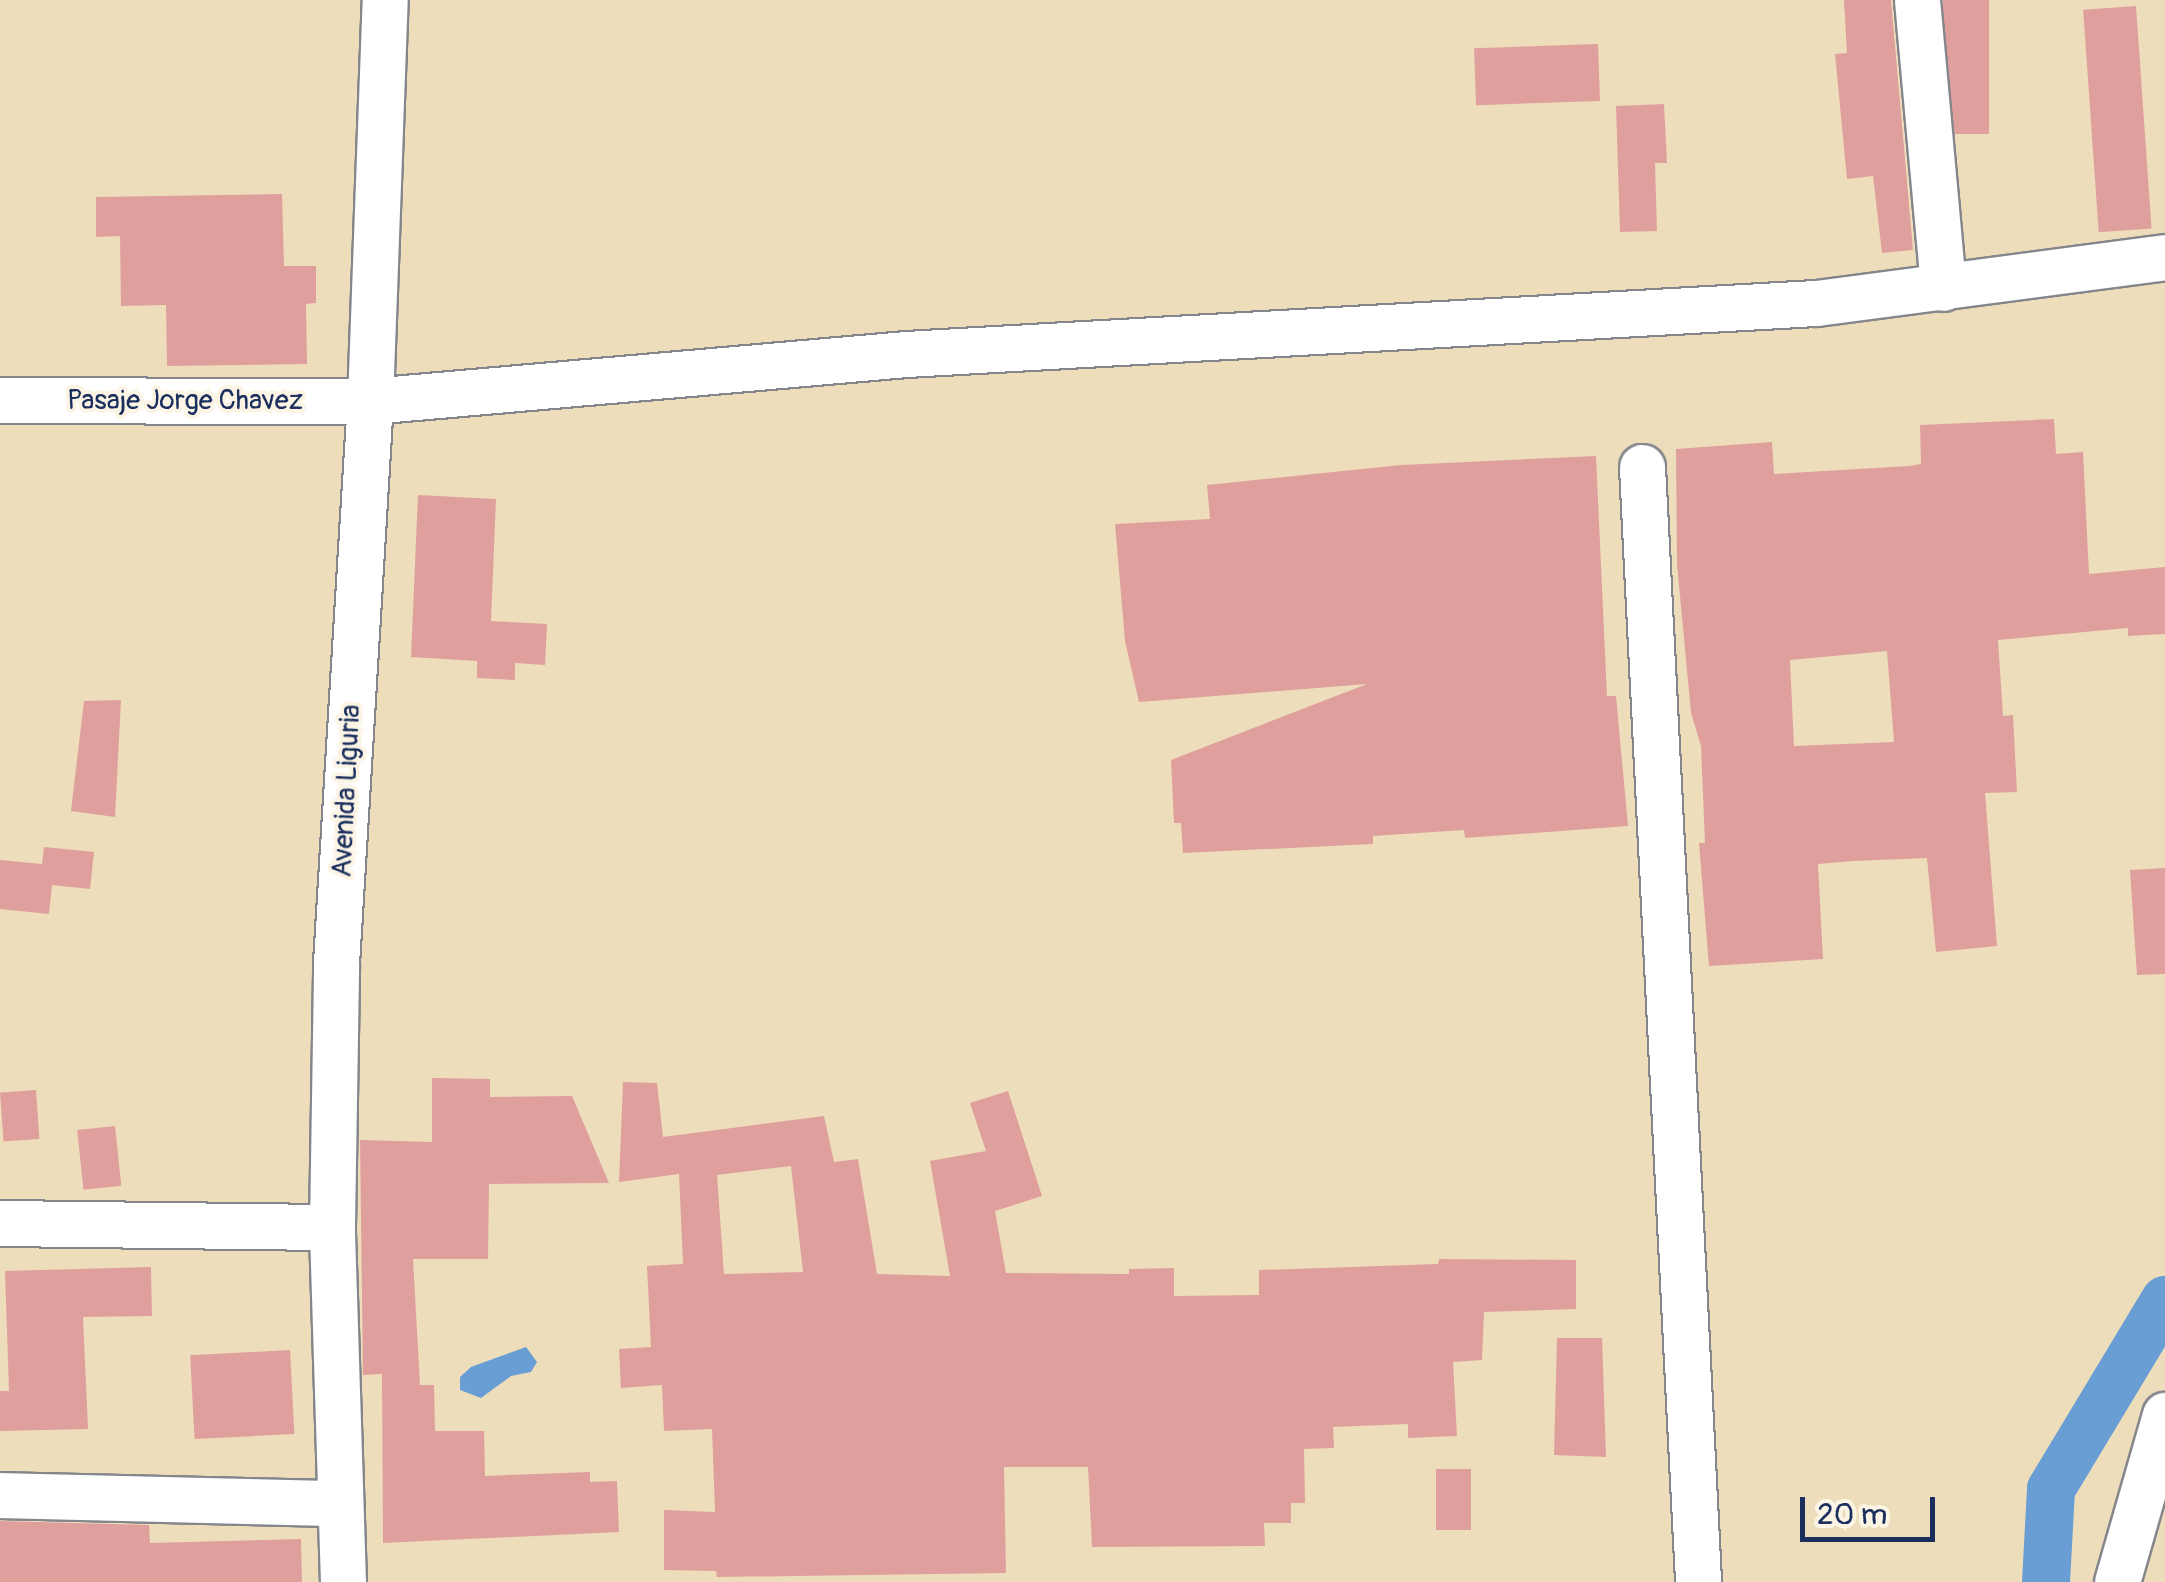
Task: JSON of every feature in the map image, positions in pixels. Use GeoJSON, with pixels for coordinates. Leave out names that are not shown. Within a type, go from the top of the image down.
{"type":"FeatureCollection","features":[{"type":"Feature","properties":{"kind":"street","name":"Avenida Liguria"},"geometry":{"type":"LineString","coordinates":[[343,1582],[332,1227],[336,963],[370,401],[385,0]]}},
{"type":"Feature","properties":{"kind":"street"},"geometry":{"type":"LineString","coordinates":[[1917,0],[1943,288]]}},
{"type":"Feature","properties":{"kind":"street","name":"Pasaje Jorge Chavez"},"geometry":{"type":"LineString","coordinates":[[0,400],[370,401],[906,354],[1816,303],[2165,257]]}},
{"type":"Feature","properties":{"kind":"street"},"geometry":{"type":"LineString","coordinates":[[1642,467],[1698,1582]]}},
{"type":"Feature","properties":{"kind":"street"},"geometry":{"type":"LineString","coordinates":[[0,1223],[332,1227]]}},
{"type":"Feature","properties":{"kind":"street"},"geometry":{"type":"LineString","coordinates":[[2117,1582],[2165,1415]]}},
{"type":"Feature","properties":{"kind":"street"},"geometry":{"type":"LineString","coordinates":[[0,1495],[338,1502]]}},
{"type":"Feature","properties":{"kind":"water"},"geometry":{"type":"Polygon","coordinates":[[[526,1347],[537,1362],[531,1372],[511,1376],[481,1398],[460,1390],[460,1377],[471,1367],[526,1347]]]}},
{"type":"Feature","properties":{"kind":"building"},"geometry":{"type":"Polygon","coordinates":[[[1844,0],[1891,0],[1913,250],[1882,253],[1873,176],[1847,179],[1835,54],[1847,53],[1844,0]]]}},
{"type":"Feature","properties":{"kind":"building"},"geometry":{"type":"Polygon","coordinates":[[[1943,0],[1989,0],[1989,134],[1943,134],[1943,0]]]}},
{"type":"Feature","properties":{"kind":"building"},"geometry":{"type":"Polygon","coordinates":[[[2136,6],[2152,228],[2099,232],[2083,10],[2136,6]]]}},
{"type":"Feature","properties":{"kind":"building"},"geometry":{"type":"Polygon","coordinates":[[[1598,44],[1600,101],[1476,105],[1474,48],[1598,44]]]}},
{"type":"Feature","properties":{"kind":"building"},"geometry":{"type":"Polygon","coordinates":[[[1664,104],[1667,163],[1655,163],[1657,231],[1620,232],[1616,106],[1664,104]]]}},
{"type":"Feature","properties":{"kind":"building"},"geometry":{"type":"Polygon","coordinates":[[[282,194],[284,266],[316,266],[316,303],[306,304],[307,364],[167,366],[166,305],[121,306],[120,236],[96,237],[96,197],[282,194]]]}},
{"type":"Feature","properties":{"kind":"building"},"geometry":{"type":"Polygon","coordinates":[[[2054,419],[2056,454],[2083,452],[2089,574],[2165,567],[2165,634],[2128,636],[2128,628],[1998,640],[2003,716],[2013,715],[2017,792],[1985,793],[1997,946],[1936,952],[1927,858],[1853,861],[1818,864],[1823,959],[1709,966],[1699,843],[1705,843],[1701,746],[1691,713],[1677,564],[1676,449],[1772,442],[1774,474],[1909,466],[1921,464],[1920,425],[2054,419]],[[1887,651],[1790,660],[1794,746],[1894,742],[1887,651]]]}},
{"type":"Feature","properties":{"kind":"building"},"geometry":{"type":"Polygon","coordinates":[[[1596,456],[1607,696],[1616,696],[1628,826],[1465,838],[1464,830],[1373,836],[1373,844],[1183,853],[1181,823],[1174,823],[1171,760],[1367,684],[1139,702],[1125,641],[1115,524],[1210,519],[1207,485],[1401,465],[1596,456]]]}},
{"type":"Feature","properties":{"kind":"building"},"geometry":{"type":"Polygon","coordinates":[[[418,495],[496,499],[491,621],[547,624],[545,665],[515,663],[515,680],[477,678],[477,661],[411,657],[418,495]]]}},
{"type":"Feature","properties":{"kind":"building"},"geometry":{"type":"Polygon","coordinates":[[[121,700],[115,817],[71,811],[84,701],[121,700]]]}},
{"type":"Feature","properties":{"kind":"building"},"geometry":{"type":"Polygon","coordinates":[[[44,847],[94,852],[90,889],[52,885],[49,914],[0,909],[0,860],[42,864],[44,847]]]}},
{"type":"Feature","properties":{"kind":"building"},"geometry":{"type":"Polygon","coordinates":[[[2165,868],[2165,974],[2137,975],[2130,870],[2165,868]]]}},
{"type":"Feature","properties":{"kind":"building"},"geometry":{"type":"Polygon","coordinates":[[[432,1078],[490,1079],[490,1097],[572,1096],[609,1183],[489,1184],[488,1259],[413,1259],[420,1385],[434,1385],[435,1431],[484,1431],[485,1476],[590,1472],[590,1482],[617,1481],[619,1532],[383,1543],[382,1374],[363,1375],[360,1140],[432,1142],[432,1078]]]}},
{"type":"Feature","properties":{"kind":"building"},"geometry":{"type":"Polygon","coordinates":[[[623,1082],[657,1083],[663,1137],[824,1116],[834,1162],[858,1159],[877,1274],[950,1276],[930,1161],[986,1151],[970,1103],[1008,1091],[1042,1196],[995,1211],[1006,1273],[1129,1274],[1129,1269],[1174,1268],[1174,1296],[1259,1295],[1259,1270],[1438,1264],[1439,1259],[1576,1260],[1576,1309],[1484,1312],[1482,1360],[1453,1362],[1457,1436],[1408,1438],[1408,1424],[1333,1427],[1334,1448],[1304,1449],[1305,1503],[1291,1503],[1291,1523],[1264,1523],[1265,1546],[1092,1547],[1088,1467],[1004,1467],[1006,1573],[717,1577],[716,1571],[664,1570],[664,1510],[715,1512],[712,1429],[664,1431],[662,1385],[621,1388],[619,1349],[651,1347],[647,1266],[683,1264],[679,1174],[619,1182],[623,1082]],[[791,1166],[717,1175],[724,1274],[803,1272],[791,1166]]]}},
{"type":"Feature","properties":{"kind":"building"},"geometry":{"type":"Polygon","coordinates":[[[36,1090],[39,1139],[4,1141],[0,1093],[36,1090]]]}},
{"type":"Feature","properties":{"kind":"building"},"geometry":{"type":"Polygon","coordinates":[[[115,1126],[121,1186],[83,1190],[77,1130],[115,1126]]]}},
{"type":"Feature","properties":{"kind":"building"},"geometry":{"type":"Polygon","coordinates":[[[151,1267],[152,1316],[83,1317],[88,1429],[0,1431],[0,1391],[9,1391],[5,1271],[151,1267]]]}},
{"type":"Feature","properties":{"kind":"building"},"geometry":{"type":"Polygon","coordinates":[[[1557,1338],[1602,1338],[1606,1457],[1554,1455],[1557,1338]]]}},
{"type":"Feature","properties":{"kind":"building"},"geometry":{"type":"Polygon","coordinates":[[[290,1350],[294,1434],[195,1439],[190,1355],[290,1350]]]}},
{"type":"Feature","properties":{"kind":"building"},"geometry":{"type":"Polygon","coordinates":[[[1436,1469],[1471,1469],[1471,1530],[1436,1530],[1436,1469]]]}},
{"type":"Feature","properties":{"kind":"building"},"geometry":{"type":"Polygon","coordinates":[[[0,1521],[149,1525],[150,1543],[301,1539],[302,1582],[0,1582],[0,1521]]]}},
{"type":"Feature","properties":{"kind":"waterway"},"geometry":{"type":"LineString","coordinates":[[2046,1582],[2051,1489],[2165,1300]]}}]}
